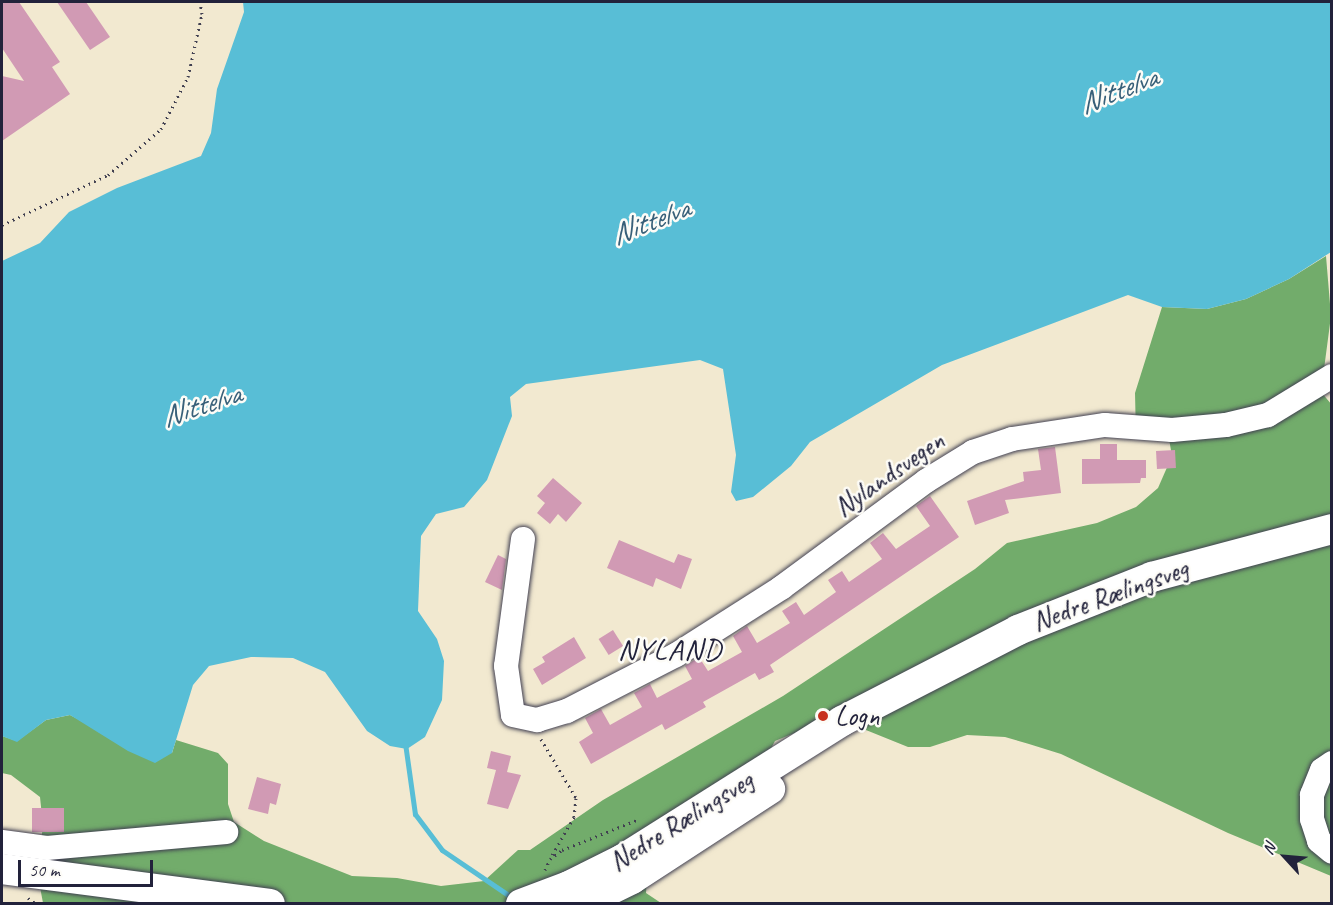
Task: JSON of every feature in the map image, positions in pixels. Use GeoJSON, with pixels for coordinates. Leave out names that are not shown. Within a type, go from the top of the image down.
{"type":"FeatureCollection","features":[{"type":"Feature","properties":{"kind":"main road","name":"Nedre Rælingsveg"},"geometry":{"type":"LineString","coordinates":[[521,903],[596,897],[745,807],[900,692],[985,646],[1082,603],[1195,563],[1332,529]]}},
{"type":"Feature","properties":{"kind":"main road"},"geometry":{"type":"LineString","coordinates":[[2,869],[270,903]]}},
{"type":"Feature","properties":{"kind":"street","name":"Nylandsvegen"},"geometry":{"type":"LineString","coordinates":[[523,539],[506,666],[513,715],[537,720],[567,711],[676,655],[781,588],[926,481],[973,452],[1012,439],[1105,425],[1172,430],[1226,425],[1268,415],[1332,376]]}},
{"type":"Feature","properties":{"kind":"street"},"geometry":{"type":"LineString","coordinates":[[1332,763],[1322,770],[1312,795],[1312,819],[1319,841],[1332,852]]}},
{"type":"Feature","properties":{"kind":"street"},"geometry":{"type":"LineString","coordinates":[[2,842],[47,848],[226,831]]}},
{"type":"Feature","properties":{"kind":"path"},"geometry":{"type":"LineString","coordinates":[[2,225],[108,175],[161,129],[188,77],[202,14],[200,2]]}},
{"type":"Feature","properties":{"kind":"path"},"geometry":{"type":"LineString","coordinates":[[537,720],[548,754],[576,798],[574,817],[550,859]]}},
{"type":"Feature","properties":{"kind":"green space"},"geometry":{"type":"Polygon","coordinates":[[[1326,256],[1331,316],[1321,392],[1332,405],[1331,876],[1228,833],[1061,754],[1005,737],[967,735],[930,747],[908,747],[856,726],[797,732],[775,741],[758,772],[647,878],[646,893],[661,903],[43,903],[37,871],[43,826],[40,797],[11,775],[2,773],[2,736],[17,741],[46,720],[70,715],[97,729],[172,753],[176,740],[218,753],[228,764],[228,804],[234,822],[264,841],[352,876],[397,878],[441,886],[484,881],[518,850],[530,850],[603,800],[783,696],[975,569],[1007,543],[1097,523],[1136,507],[1158,488],[1172,456],[1169,439],[1136,437],[1135,393],[1162,307],[1207,309],[1246,299],[1289,279],[1326,256]]]}},
{"type":"Feature","properties":{"kind":"water","name":"Nittelva"},"geometry":{"type":"Polygon","coordinates":[[[243,2],[1331,2],[1331,252],[1289,279],[1246,299],[1207,309],[1162,307],[1128,295],[942,365],[810,442],[791,466],[753,497],[736,501],[731,492],[736,455],[723,369],[700,360],[526,384],[510,397],[512,416],[487,480],[464,507],[436,514],[421,536],[418,611],[437,639],[444,661],[442,700],[425,737],[407,749],[390,746],[367,731],[325,672],[293,658],[251,657],[209,666],[193,685],[172,753],[155,763],[128,751],[70,715],[46,720],[17,742],[2,736],[2,261],[40,243],[69,212],[117,188],[201,156],[211,133],[217,89],[244,12],[243,2]]]}},
{"type":"Feature","properties":{"kind":"building"},"geometry":{"type":"Polygon","coordinates":[[[2,2],[19,2],[60,62],[52,67],[70,94],[2,141],[2,76],[24,81],[2,48],[2,2]]]}},
{"type":"Feature","properties":{"kind":"building"},"geometry":{"type":"Polygon","coordinates":[[[57,2],[86,2],[110,37],[90,50],[57,2]]]}},
{"type":"Feature","properties":{"kind":"building"},"geometry":{"type":"Polygon","coordinates":[[[1100,444],[1117,444],[1117,460],[1146,460],[1146,478],[1141,478],[1140,483],[1082,484],[1082,459],[1100,459],[1100,444]]]}},
{"type":"Feature","properties":{"kind":"building"},"geometry":{"type":"Polygon","coordinates":[[[1055,447],[1061,493],[1005,500],[1009,513],[975,525],[967,501],[1024,481],[1023,472],[1041,470],[1038,449],[1055,447]]]}},
{"type":"Feature","properties":{"kind":"building"},"geometry":{"type":"Polygon","coordinates":[[[1175,450],[1176,468],[1157,469],[1156,451],[1175,450]]]}},
{"type":"Feature","properties":{"kind":"building"},"geometry":{"type":"Polygon","coordinates":[[[553,478],[582,503],[566,522],[558,514],[550,524],[537,513],[545,503],[537,496],[553,478]]]}},
{"type":"Feature","properties":{"kind":"building"},"geometry":{"type":"Polygon","coordinates":[[[930,496],[959,537],[770,665],[774,672],[759,680],[755,673],[703,702],[706,707],[665,730],[662,724],[591,764],[579,742],[593,733],[585,718],[601,709],[610,725],[642,707],[634,693],[650,684],[657,698],[692,679],[685,666],[699,657],[708,671],[742,652],[733,636],[747,626],[757,643],[790,623],[782,611],[796,602],[804,615],[836,592],[828,580],[842,571],[849,582],[882,559],[870,543],[883,533],[896,549],[930,526],[916,506],[930,496]]]}},
{"type":"Feature","properties":{"kind":"building"},"geometry":{"type":"Polygon","coordinates":[[[619,540],[674,563],[678,554],[692,559],[681,589],[656,578],[653,587],[607,568],[619,540]]]}},
{"type":"Feature","properties":{"kind":"building"},"geometry":{"type":"Polygon","coordinates":[[[498,555],[506,559],[502,590],[485,582],[498,555]]]}},
{"type":"Feature","properties":{"kind":"building"},"geometry":{"type":"Polygon","coordinates":[[[613,630],[623,646],[609,655],[599,639],[613,630]]]}},
{"type":"Feature","properties":{"kind":"building"},"geometry":{"type":"Polygon","coordinates":[[[574,637],[586,658],[542,685],[533,669],[545,662],[542,657],[574,637]]]}},
{"type":"Feature","properties":{"kind":"building"},"geometry":{"type":"Polygon","coordinates":[[[491,751],[511,756],[507,772],[521,775],[508,809],[487,804],[496,770],[487,768],[491,751]]]}},
{"type":"Feature","properties":{"kind":"building"},"geometry":{"type":"Polygon","coordinates":[[[257,777],[281,784],[276,805],[270,803],[268,814],[248,809],[257,777]]]}},
{"type":"Feature","properties":{"kind":"building"},"geometry":{"type":"Polygon","coordinates":[[[32,808],[64,808],[64,832],[32,832],[32,808]]]}},
{"type":"Feature","properties":{"kind":"waterway"},"geometry":{"type":"LineString","coordinates":[[405,743],[415,814],[442,850],[514,899]]}},
{"type":"Feature","properties":{"kind":"place","name":"Logn"},"geometry":{"type":"Point","coordinates":[823,716]}},
{"type":"Feature","properties":{"kind":"district","name":"NYLAND"},"geometry":{"type":"Point","coordinates":[670,649]}}]}
